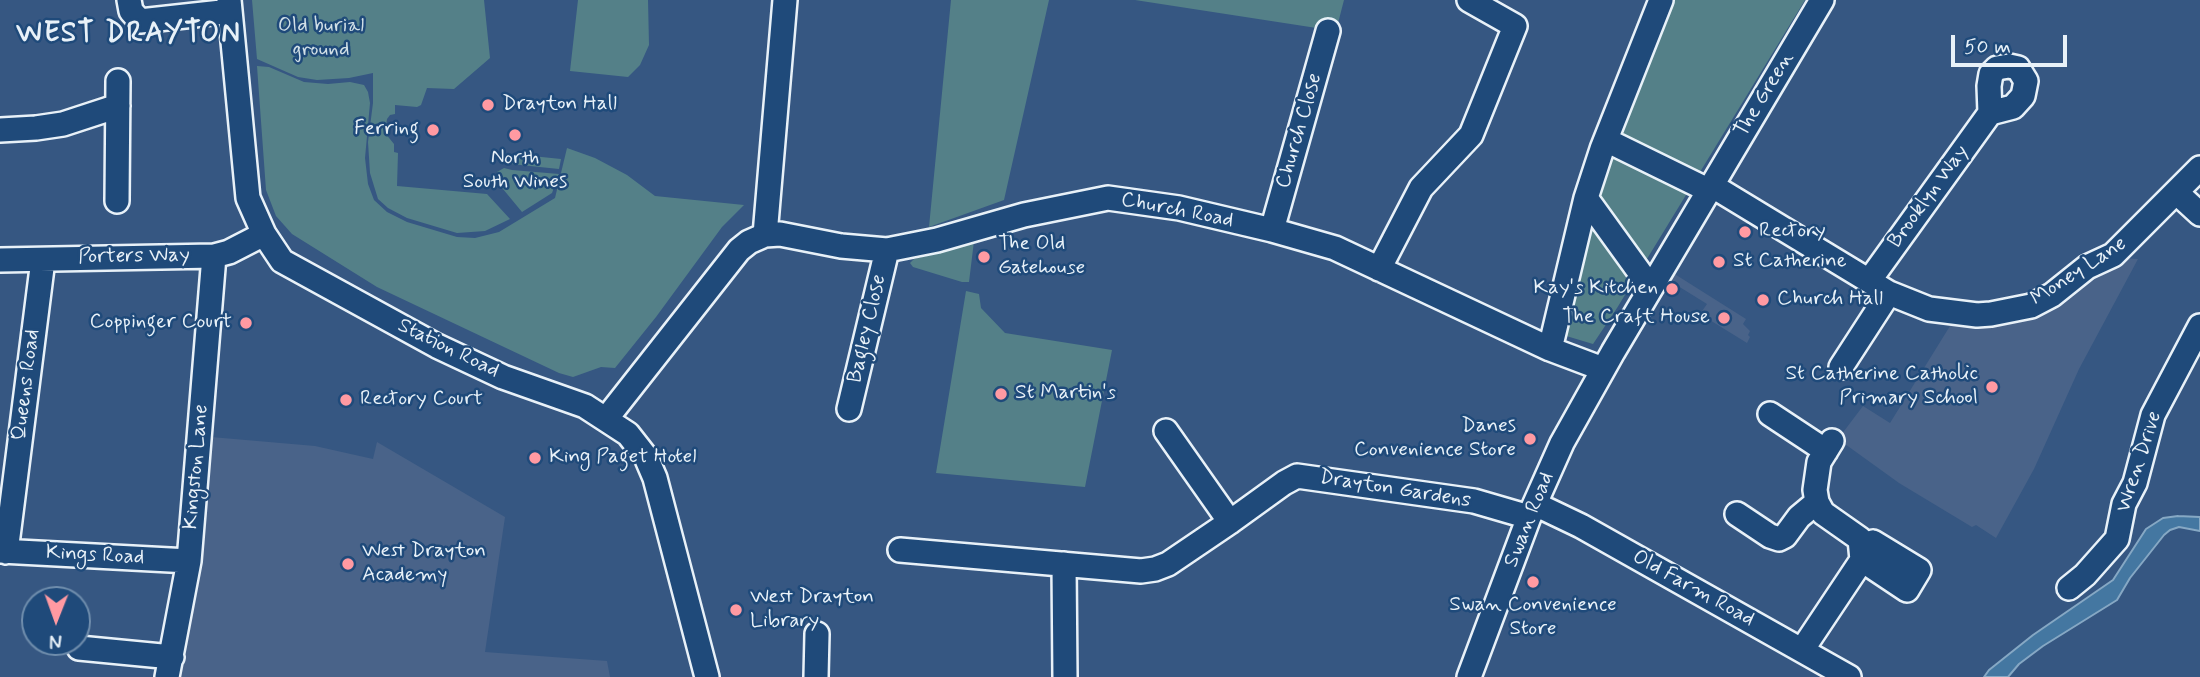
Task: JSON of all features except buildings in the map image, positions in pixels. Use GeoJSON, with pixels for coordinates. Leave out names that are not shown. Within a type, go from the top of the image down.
{"type":"FeatureCollection","features":[{"type":"Feature","properties":{"kind":"street"},"geometry":{"type":"LineString","coordinates":[[128,0],[131,11],[140,21],[229,5]]}},
{"type":"Feature","properties":{"kind":"street"},"geometry":{"type":"LineString","coordinates":[[606,419],[739,250],[765,235],[785,0]]}},
{"type":"Feature","properties":{"kind":"street"},"geometry":{"type":"LineString","coordinates":[[1379,268],[1421,188],[1471,135],[1515,26],[1469,0]]}},
{"type":"Feature","properties":{"kind":"street"},"geometry":{"type":"LineString","coordinates":[[1550,349],[1586,198],[1661,0]]}},
{"type":"Feature","properties":{"kind":"street","name":"The Green"},"geometry":{"type":"LineString","coordinates":[[1603,369],[1822,0]]}},
{"type":"Feature","properties":{"kind":"street","name":"Station Road"},"geometry":{"type":"LineString","coordinates":[[229,5],[248,198],[264,234],[282,261],[437,346],[503,377],[585,406],[628,434],[646,457],[655,478],[707,677]]}},
{"type":"Feature","properties":{"kind":"street","name":"Church Close"},"geometry":{"type":"LineString","coordinates":[[1272,230],[1328,31]]}},
{"type":"Feature","properties":{"kind":"street"},"geometry":{"type":"LineString","coordinates":[[117,201],[118,81]]}},
{"type":"Feature","properties":{"kind":"street"},"geometry":{"type":"LineString","coordinates":[[0,130],[63,124],[118,106]]}},
{"type":"Feature","properties":{"kind":"street","name":"Brooklyn Way"},"geometry":{"type":"LineString","coordinates":[[1868,281],[1990,113]]}},
{"type":"Feature","properties":{"kind":"street"},"geometry":{"type":"LineString","coordinates":[[1606,140],[1709,188]]}},
{"type":"Feature","properties":{"kind":"street","name":"Money Lane"},"geometry":{"type":"LineString","coordinates":[[1709,188],[1889,293],[1928,309],[1991,314],[2031,306],[2052,295],[2087,267],[2113,255],[2200,168]]}},
{"type":"Feature","properties":{"kind":"street"},"geometry":{"type":"LineString","coordinates":[[2176,192],[2200,214]]}},
{"type":"Feature","properties":{"kind":"street","name":"Church Road"},"geometry":{"type":"LineString","coordinates":[[765,235],[780,234],[841,246],[887,250],[937,240],[1043,210],[1108,198],[1179,208],[1335,248],[1550,349],[1603,369]]}},
{"type":"Feature","properties":{"kind":"street"},"geometry":{"type":"LineString","coordinates":[[1586,198],[1651,288]]}},
{"type":"Feature","properties":{"kind":"street","name":"Porters Way"},"geometry":{"type":"LineString","coordinates":[[0,260],[214,256],[229,252],[264,234]]}},
{"type":"Feature","properties":{"kind":"street","name":"Bagley Close"},"geometry":{"type":"LineString","coordinates":[[849,409],[887,250]]}},
{"type":"Feature","properties":{"kind":"street","name":"Kingston Lane"},"geometry":{"type":"LineString","coordinates":[[169,667],[189,561],[214,256]]}},
{"type":"Feature","properties":{"kind":"street","name":"Queens Road"},"geometry":{"type":"LineString","coordinates":[[3,551],[43,260]]}},
{"type":"Feature","properties":{"kind":"street"},"geometry":{"type":"LineString","coordinates":[[1841,367],[1889,293]]}},
{"type":"Feature","properties":{"kind":"street","name":"Wren Drive"},"geometry":{"type":"LineString","coordinates":[[2069,588],[2085,575],[2117,539],[2124,504],[2135,484],[2153,415],[2200,326]]}},
{"type":"Feature","properties":{"kind":"street","name":"Swan Road"},"geometry":{"type":"LineString","coordinates":[[1469,677],[1532,511],[1562,443],[1603,369]]}},
{"type":"Feature","properties":{"kind":"street"},"geometry":{"type":"LineString","coordinates":[[1770,414],[1829,446],[1819,462],[1816,502],[1823,513],[1860,539],[1862,560],[1802,650]]}},
{"type":"Feature","properties":{"kind":"street"},"geometry":{"type":"LineString","coordinates":[[1166,431],[1230,522]]}},
{"type":"Feature","properties":{"kind":"street","name":"Drayton Gardens"},"geometry":{"type":"LineString","coordinates":[[900,550],[1141,571],[1155,569],[1168,564],[1284,483],[1297,477],[1532,511]]}},
{"type":"Feature","properties":{"kind":"street"},"geometry":{"type":"LineString","coordinates":[[1737,514],[1779,539],[1785,536],[1799,517],[1816,502]]}},
{"type":"Feature","properties":{"kind":"street","name":"Old Farm Road"},"geometry":{"type":"LineString","coordinates":[[1532,511],[1581,526],[1849,677]]}},
{"type":"Feature","properties":{"kind":"street","name":"Kings Road"},"geometry":{"type":"LineString","coordinates":[[3,551],[189,561]]}},
{"type":"Feature","properties":{"kind":"street"},"geometry":{"type":"LineString","coordinates":[[1064,564],[1065,677]]}},
{"type":"Feature","properties":{"kind":"street"},"geometry":{"type":"LineString","coordinates":[[816,677],[817,634]]}},
{"type":"Feature","properties":{"kind":"street"},"geometry":{"type":"LineString","coordinates":[[91,651],[169,667]]}},
{"type":"Feature","properties":{"kind":"shaded area","name":"St Catherine Catholic Primary School"},"geometry":{"type":"Polygon","coordinates":[[[2122,258],[2138,259],[2079,369],[2034,469],[1996,538],[1976,525],[1972,527],[1899,483],[1838,439],[1863,406],[1890,423],[1950,326],[1988,327],[2026,318],[2122,258]]]}},
{"type":"Feature","properties":{"kind":"shaded area"},"geometry":{"type":"Polygon","coordinates":[[[1673,273],[1746,319],[1743,324],[1750,331],[1747,343],[1700,314],[1707,304],[1670,281],[1673,273]]]}},
{"type":"Feature","properties":{"kind":"shaded area","name":"West Drayton Academy"},"geometry":{"type":"Polygon","coordinates":[[[211,437],[315,446],[373,459],[377,442],[505,517],[485,652],[607,661],[610,677],[178,677],[196,592],[211,437]]]}},
{"type":"Feature","properties":{"kind":"shaded area"},"geometry":{"type":"Polygon","coordinates":[[[2200,517],[2200,531],[2179,527],[2170,530],[2130,578],[2117,600],[2043,646],[2019,664],[2008,677],[1984,677],[2033,635],[2113,580],[2146,529],[2163,518],[2200,517]]]}},
{"type":"Feature","properties":{"kind":"green space","name":"Old burial ground"},"geometry":{"type":"Polygon","coordinates":[[[252,0],[484,0],[490,58],[454,89],[427,88],[421,105],[395,105],[395,114],[387,119],[385,133],[394,144],[394,152],[398,153],[397,186],[487,194],[510,219],[485,231],[457,233],[407,218],[388,208],[378,199],[370,173],[368,142],[373,103],[373,73],[317,80],[298,77],[257,59],[252,0]]]}},
{"type":"Feature","properties":{"kind":"green space"},"geometry":{"type":"Polygon","coordinates":[[[578,0],[648,0],[649,45],[640,65],[628,77],[570,71],[578,0]]]}},
{"type":"Feature","properties":{"kind":"green space"},"geometry":{"type":"Polygon","coordinates":[[[951,0],[1049,0],[1004,200],[929,227],[951,0]]]}},
{"type":"Feature","properties":{"kind":"green space"},"geometry":{"type":"Polygon","coordinates":[[[1135,0],[1344,0],[1336,31],[1135,0]]]}},
{"type":"Feature","properties":{"kind":"green space"},"geometry":{"type":"Polygon","coordinates":[[[1674,0],[1805,0],[1593,344],[1563,335],[1605,165],[1674,0]]]}},
{"type":"Feature","properties":{"kind":"green space"},"geometry":{"type":"Polygon","coordinates":[[[257,66],[269,67],[304,82],[350,82],[364,85],[370,103],[365,158],[368,184],[374,200],[387,212],[407,222],[457,237],[475,238],[499,232],[555,198],[567,148],[595,158],[627,175],[655,196],[744,205],[722,227],[615,368],[601,367],[573,377],[559,373],[377,287],[292,234],[276,216],[266,190],[257,66]]]}},
{"type":"Feature","properties":{"kind":"green space"},"geometry":{"type":"Polygon","coordinates":[[[503,153],[561,159],[559,169],[501,163],[503,153]]]}},
{"type":"Feature","properties":{"kind":"green space"},"geometry":{"type":"Polygon","coordinates":[[[504,168],[559,174],[552,193],[522,212],[498,183],[497,172],[504,168]]]}},
{"type":"Feature","properties":{"kind":"green space"},"geometry":{"type":"Polygon","coordinates":[[[974,241],[969,282],[913,267],[910,263],[914,259],[974,241]]]}},
{"type":"Feature","properties":{"kind":"green space"},"geometry":{"type":"Polygon","coordinates":[[[966,291],[979,294],[981,308],[1005,333],[1112,350],[1085,487],[936,473],[966,291]]]}},
{"type":"Feature","properties":{"kind":"place","name":"Drayton Hall"},"geometry":{"type":"Point","coordinates":[488,105]}},
{"type":"Feature","properties":{"kind":"place","name":"Ferring"},"geometry":{"type":"Point","coordinates":[433,130]}},
{"type":"Feature","properties":{"kind":"place","name":"North South Wines"},"geometry":{"type":"Point","coordinates":[515,135]}},
{"type":"Feature","properties":{"kind":"place","name":"Rectory"},"geometry":{"type":"Point","coordinates":[1745,232]}},
{"type":"Feature","properties":{"kind":"place","name":"The Old Gatehouse"},"geometry":{"type":"Point","coordinates":[984,257]}},
{"type":"Feature","properties":{"kind":"place","name":"St Catherine"},"geometry":{"type":"Point","coordinates":[1719,262]}},
{"type":"Feature","properties":{"kind":"place","name":"Kay's Kitchen"},"geometry":{"type":"Point","coordinates":[1672,289]}},
{"type":"Feature","properties":{"kind":"place","name":"Church Hall"},"geometry":{"type":"Point","coordinates":[1763,300]}},
{"type":"Feature","properties":{"kind":"place","name":"The Craft House"},"geometry":{"type":"Point","coordinates":[1724,318]}},
{"type":"Feature","properties":{"kind":"place","name":"Coppinger Court"},"geometry":{"type":"Point","coordinates":[246,323]}},
{"type":"Feature","properties":{"kind":"place","name":"St Catherine Catholic Primary School"},"geometry":{"type":"Point","coordinates":[1992,387]}},
{"type":"Feature","properties":{"kind":"place","name":"St Martin's"},"geometry":{"type":"Point","coordinates":[1001,394]}},
{"type":"Feature","properties":{"kind":"place","name":"Rectory Court"},"geometry":{"type":"Point","coordinates":[346,400]}},
{"type":"Feature","properties":{"kind":"place","name":"Danes Convenience Store"},"geometry":{"type":"Point","coordinates":[1530,439]}},
{"type":"Feature","properties":{"kind":"place","name":"King Paget Hotel"},"geometry":{"type":"Point","coordinates":[535,458]}},
{"type":"Feature","properties":{"kind":"place","name":"West Drayton Academy"},"geometry":{"type":"Point","coordinates":[348,564]}},
{"type":"Feature","properties":{"kind":"place","name":"Swan Convenience Store"},"geometry":{"type":"Point","coordinates":[1533,582]}},
{"type":"Feature","properties":{"kind":"place","name":"West Drayton Library"},"geometry":{"type":"Point","coordinates":[736,610]}},
{"type":"Feature","properties":{"kind":"district","name":"WEST DRAYTON"},"geometry":{"type":"Point","coordinates":[129,35]}}]}
